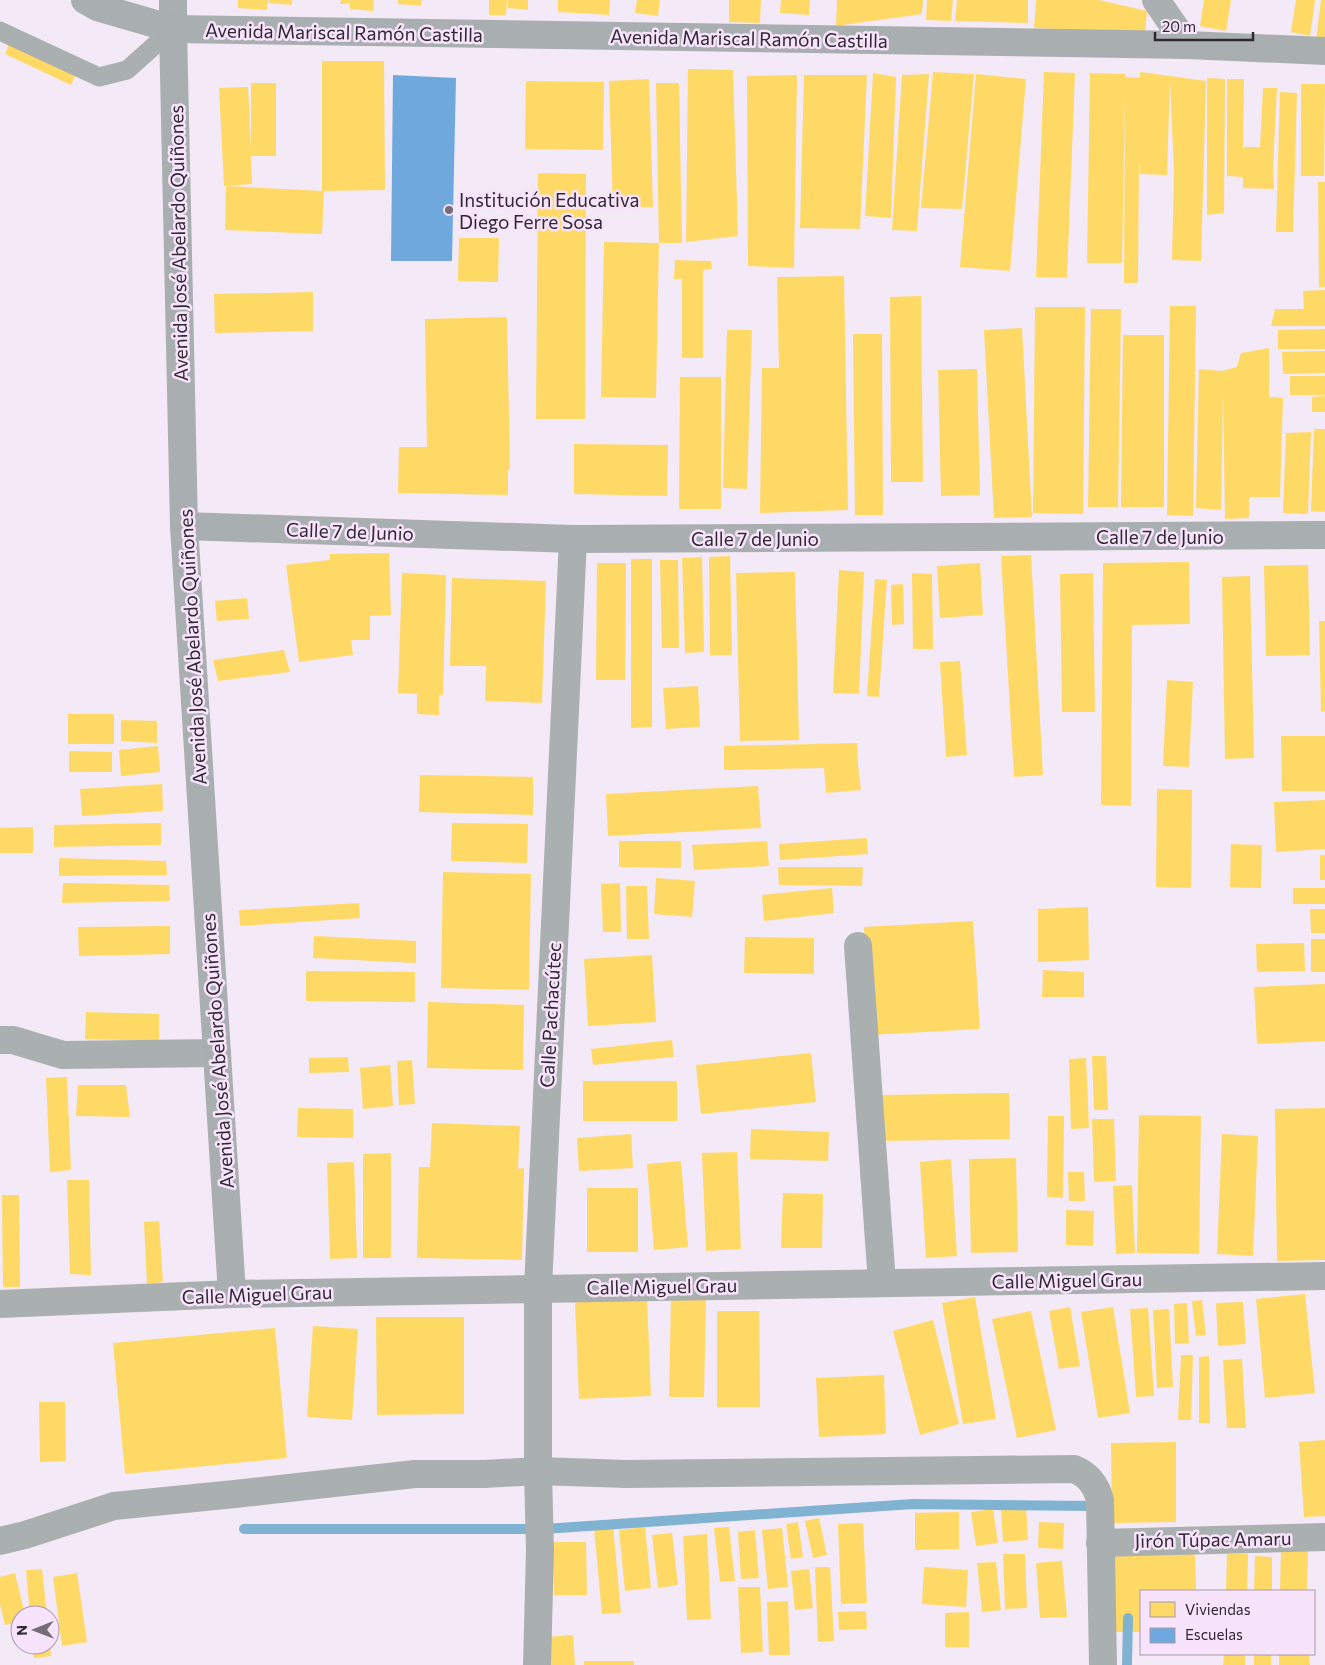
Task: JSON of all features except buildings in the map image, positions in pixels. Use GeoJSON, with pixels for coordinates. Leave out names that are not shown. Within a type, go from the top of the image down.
{"type":"FeatureCollection","features":[{"type":"Feature","properties":{"kind":"street","name":"Avenida Mariscal Ramón Castilla"},"geometry":{"type":"LineString","coordinates":[[85,0],[97,8],[173,29],[1186,45],[1325,51]]}},
{"type":"Feature","properties":{"kind":"street","name":"Avenida José Abelardo Quiñones"},"geometry":{"type":"LineString","coordinates":[[173,0],[184,526],[232,1294]]}},
{"type":"Feature","properties":{"kind":"street"},"geometry":{"type":"LineString","coordinates":[[1156,0],[1186,45]]}},
{"type":"Feature","properties":{"kind":"street","name":"Calle 7 de Junio"},"geometry":{"type":"LineString","coordinates":[[184,526],[573,539],[1325,535]]}},
{"type":"Feature","properties":{"kind":"street","name":"Calle Pachacútec"},"geometry":{"type":"LineString","coordinates":[[537,1665],[540,1551],[538,1288],[573,539]]}},
{"type":"Feature","properties":{"kind":"street"},"geometry":{"type":"LineString","coordinates":[[858,946],[882,1283]]}},
{"type":"Feature","properties":{"kind":"street"},"geometry":{"type":"LineString","coordinates":[[0,1040],[13,1040],[63,1055],[217,1053]]}},
{"type":"Feature","properties":{"kind":"street","name":"Calle Miguel Grau"},"geometry":{"type":"LineString","coordinates":[[0,1304],[232,1294],[1325,1276]]}},
{"type":"Feature","properties":{"kind":"street"},"geometry":{"type":"LineString","coordinates":[[0,1541],[114,1506],[415,1474],[484,1474],[538,1482],[636,1474],[1074,1469],[1082,1472],[1091,1480],[1100,1500],[1103,1665]]}},
{"type":"Feature","properties":{"kind":"street","name":"Jirón Túpac Amaru"},"geometry":{"type":"LineString","coordinates":[[1100,1542],[1325,1537]]}},
{"type":"Feature","properties":{"kind":"lane"},"geometry":{"type":"LineString","coordinates":[[0,31],[99,77],[127,70],[173,29]]}},
{"type":"Feature","properties":{"kind":"waterway"},"geometry":{"type":"LineString","coordinates":[[244,1529],[544,1529],[913,1504],[1095,1506],[1100,1508]]}},
{"type":"Feature","properties":{"kind":"waterway"},"geometry":{"type":"LineString","coordinates":[[1127,1665],[1128,1618]]}},
{"type":"Feature","properties":{"kind":"place","name":"Institución Educativa Diego Ferre Sosa"},"geometry":{"type":"Point","coordinates":[449,210]}}]}
